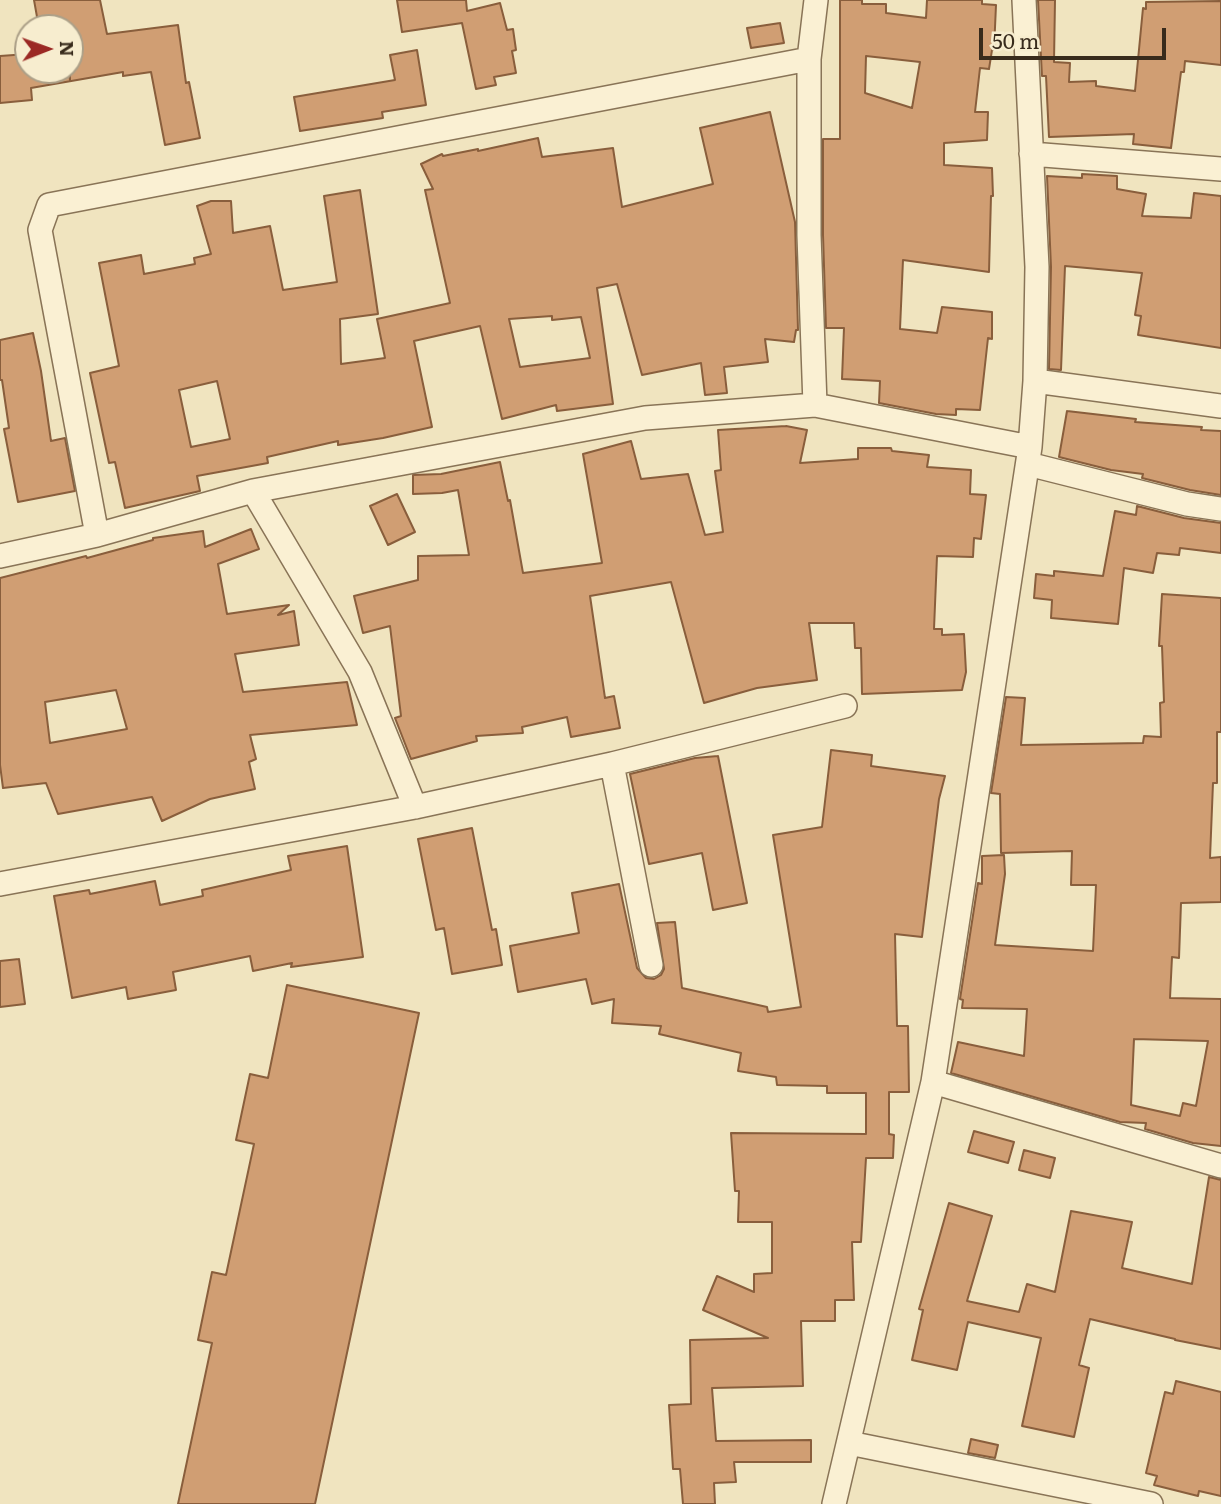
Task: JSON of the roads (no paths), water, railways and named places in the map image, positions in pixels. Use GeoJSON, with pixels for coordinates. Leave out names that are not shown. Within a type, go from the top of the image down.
{"type":"FeatureCollection","features":[{"type":"Feature","properties":{"kind":"street"},"geometry":{"type":"LineString","coordinates":[[815,405],[809,235],[809,59],[816,0]]}},
{"type":"Feature","properties":{"kind":"street"},"geometry":{"type":"LineString","coordinates":[[834,1504],[933,1082],[1029,455],[1035,381],[1037,267],[1024,0]]}},
{"type":"Feature","properties":{"kind":"street"},"geometry":{"type":"LineString","coordinates":[[97,535],[40,230],[49,205],[809,59]]}},
{"type":"Feature","properties":{"kind":"street"},"geometry":{"type":"LineString","coordinates":[[1031,154],[1221,169]]}},
{"type":"Feature","properties":{"kind":"street"},"geometry":{"type":"LineString","coordinates":[[1035,381],[1221,406]]}},
{"type":"Feature","properties":{"kind":"street"},"geometry":{"type":"LineString","coordinates":[[0,556],[97,535],[253,491],[645,418],[815,405],[1029,455],[1187,504],[1221,509]]}},
{"type":"Feature","properties":{"kind":"street"},"geometry":{"type":"LineString","coordinates":[[253,491],[360,672],[415,807]]}},
{"type":"Feature","properties":{"kind":"street"},"geometry":{"type":"LineString","coordinates":[[0,884],[415,807],[612,764],[845,706]]}},
{"type":"Feature","properties":{"kind":"street"},"geometry":{"type":"LineString","coordinates":[[612,764],[651,965]]}},
{"type":"Feature","properties":{"kind":"street"},"geometry":{"type":"LineString","coordinates":[[933,1082],[1221,1166]]}},
{"type":"Feature","properties":{"kind":"street"},"geometry":{"type":"LineString","coordinates":[[849,1443],[1151,1504]]}}]}
